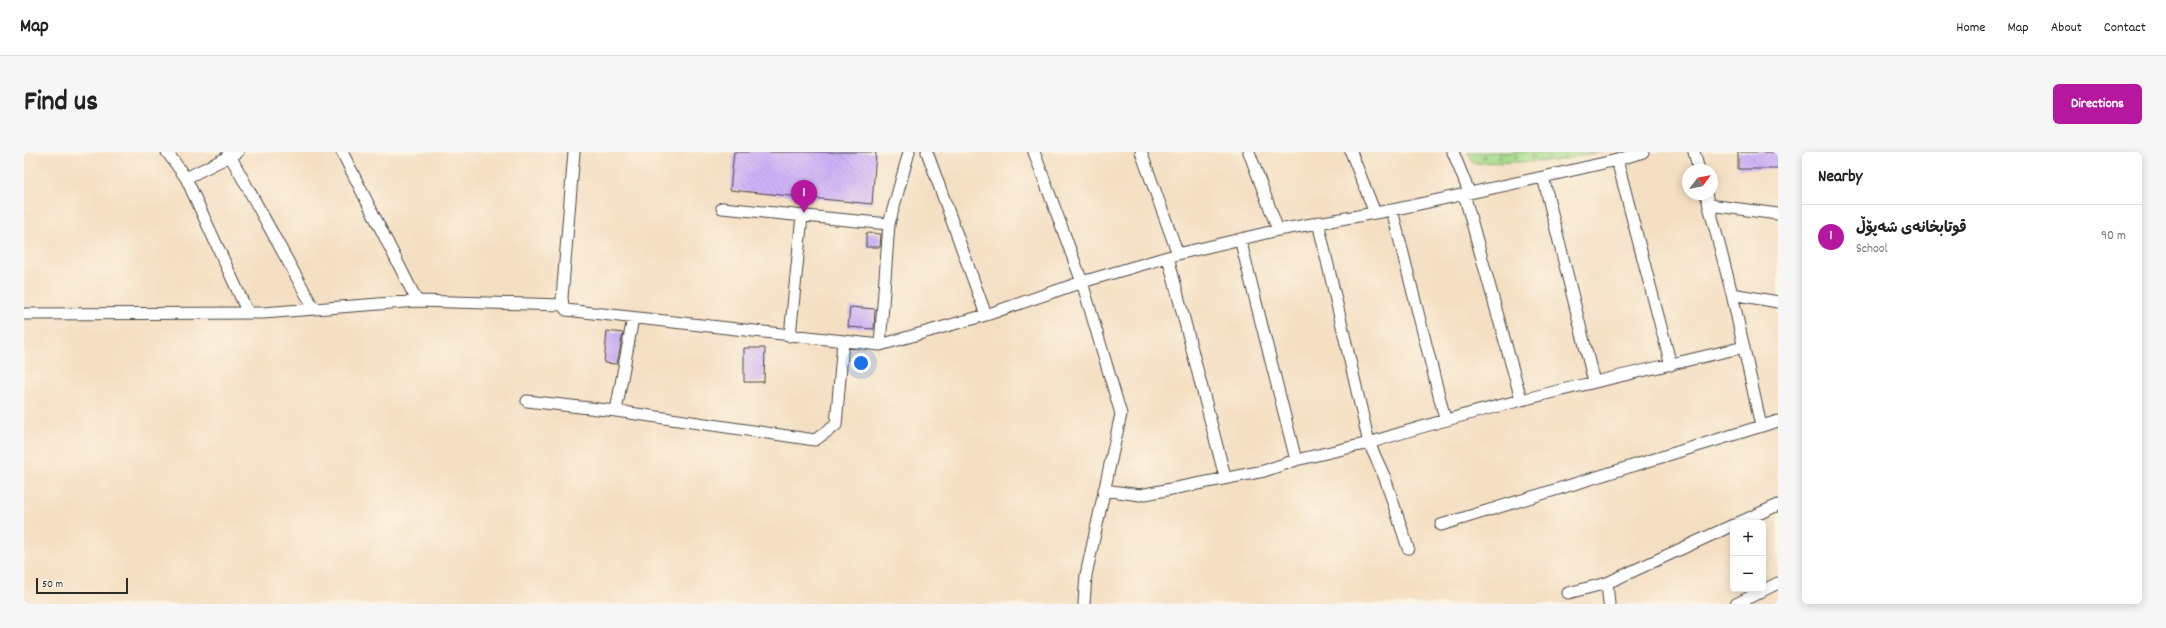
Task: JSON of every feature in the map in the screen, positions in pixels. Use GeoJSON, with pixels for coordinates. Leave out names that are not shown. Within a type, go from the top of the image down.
{"type":"FeatureCollection","features":[{"type":"Feature","properties":{"kind":"street"},"geometry":{"type":"LineString","coordinates":[[167,152],[186,178],[248,313]]}},
{"type":"Feature","properties":{"kind":"street"},"geometry":{"type":"LineString","coordinates":[[342,152],[417,301]]}},
{"type":"Feature","properties":{"kind":"street"},"geometry":{"type":"LineString","coordinates":[[574,152],[562,298],[563,305],[566,310],[880,346],[986,315],[1082,282],[1173,256],[1278,230],[1392,210],[1543,177],[1617,160],[1643,152]]}},
{"type":"Feature","properties":{"kind":"street"},"geometry":{"type":"LineString","coordinates":[[880,346],[889,224],[909,152]]}},
{"type":"Feature","properties":{"kind":"street"},"geometry":{"type":"LineString","coordinates":[[927,152],[986,315]]}},
{"type":"Feature","properties":{"kind":"street"},"geometry":{"type":"LineString","coordinates":[[1034,152],[1082,282],[1121,414],[1086,575],[1084,604]]}},
{"type":"Feature","properties":{"kind":"street"},"geometry":{"type":"LineString","coordinates":[[1141,152],[1173,256],[1225,477]]}},
{"type":"Feature","properties":{"kind":"street"},"geometry":{"type":"LineString","coordinates":[[1249,152],[1278,230]]}},
{"type":"Feature","properties":{"kind":"street"},"geometry":{"type":"LineString","coordinates":[[1351,152],[1375,213]]}},
{"type":"Feature","properties":{"kind":"street"},"geometry":{"type":"LineString","coordinates":[[1453,152],[1467,193],[1521,399]]}},
{"type":"Feature","properties":{"kind":"street"},"geometry":{"type":"LineString","coordinates":[[1694,152],[1697,164]]}},
{"type":"Feature","properties":{"kind":"street"},"geometry":{"type":"LineString","coordinates":[[186,178],[232,153],[314,309]]}},
{"type":"Feature","properties":{"kind":"street"},"geometry":{"type":"LineString","coordinates":[[1617,160],[1670,365]]}},
{"type":"Feature","properties":{"kind":"street"},"geometry":{"type":"LineString","coordinates":[[1543,177],[1594,382]]}},
{"type":"Feature","properties":{"kind":"street"},"geometry":{"type":"LineString","coordinates":[[1708,200],[1732,294],[1761,426]]}},
{"type":"Feature","properties":{"kind":"street"},"geometry":{"type":"LineString","coordinates":[[1709,205],[1778,214]]}},
{"type":"Feature","properties":{"kind":"street"},"geometry":{"type":"LineString","coordinates":[[722,208],[889,224]]}},
{"type":"Feature","properties":{"kind":"street"},"geometry":{"type":"LineString","coordinates":[[1392,210],[1445,419]]}},
{"type":"Feature","properties":{"kind":"street"},"geometry":{"type":"LineString","coordinates":[[790,336],[802,216]]}},
{"type":"Feature","properties":{"kind":"street"},"geometry":{"type":"LineString","coordinates":[[1318,222],[1369,442],[1386,478],[1408,548]]}},
{"type":"Feature","properties":{"kind":"street"},"geometry":{"type":"LineString","coordinates":[[1240,239],[1296,460]]}},
{"type":"Feature","properties":{"kind":"street"},"geometry":{"type":"LineString","coordinates":[[1732,294],[1778,302]]}},
{"type":"Feature","properties":{"kind":"street"},"geometry":{"type":"LineString","coordinates":[[24,314],[248,313],[417,301],[563,305]]}},
{"type":"Feature","properties":{"kind":"street"},"geometry":{"type":"LineString","coordinates":[[616,411],[632,318]]}},
{"type":"Feature","properties":{"kind":"street"},"geometry":{"type":"LineString","coordinates":[[527,401],[616,411],[815,440],[836,425],[843,341]]}},
{"type":"Feature","properties":{"kind":"street"},"geometry":{"type":"LineString","coordinates":[[1104,490],[1140,495],[1225,477],[1264,471],[1296,460],[1369,442],[1445,419],[1521,399],[1744,347]]}},
{"type":"Feature","properties":{"kind":"street"},"geometry":{"type":"LineString","coordinates":[[1440,525],[1778,421]]}},
{"type":"Feature","properties":{"kind":"street"},"geometry":{"type":"LineString","coordinates":[[1745,520],[1778,505]]}},
{"type":"Feature","properties":{"kind":"street"},"geometry":{"type":"LineString","coordinates":[[1568,593],[1607,583],[1730,526]]}},
{"type":"Feature","properties":{"kind":"street"},"geometry":{"type":"LineString","coordinates":[[1607,583],[1609,604]]}},
{"type":"Feature","properties":{"kind":"street"},"geometry":{"type":"LineString","coordinates":[[1736,604],[1778,583]]}},
{"type":"Feature","properties":{"kind":"green space"},"geometry":{"type":"Polygon","coordinates":[[[1468,152],[1600,152],[1554,161],[1473,163],[1468,152]]]}},
{"type":"Feature","properties":{"kind":"building"},"geometry":{"type":"Polygon","coordinates":[[[734,152],[876,152],[872,204],[730,190],[734,152]]]}},
{"type":"Feature","properties":{"kind":"building"},"geometry":{"type":"Polygon","coordinates":[[[1738,152],[1778,152],[1778,169],[1738,169],[1738,152]]]}},
{"type":"Feature","properties":{"kind":"building"},"geometry":{"type":"Polygon","coordinates":[[[866,233],[881,234],[880,247],[866,247],[866,233]]]}},
{"type":"Feature","properties":{"kind":"building"},"geometry":{"type":"Polygon","coordinates":[[[850,307],[875,309],[874,329],[848,327],[850,307]]]}},
{"type":"Feature","properties":{"kind":"building"},"geometry":{"type":"Polygon","coordinates":[[[607,331],[623,333],[617,364],[604,363],[607,331]]]}},
{"type":"Feature","properties":{"kind":"building"},"geometry":{"type":"Polygon","coordinates":[[[744,348],[765,348],[764,382],[744,382],[744,348]]]}},
{"type":"Feature","properties":{"kind":"place","name":"قوتابخانەی شەپۆڵ"},"geometry":{"type":"Point","coordinates":[804,213]}}]}
